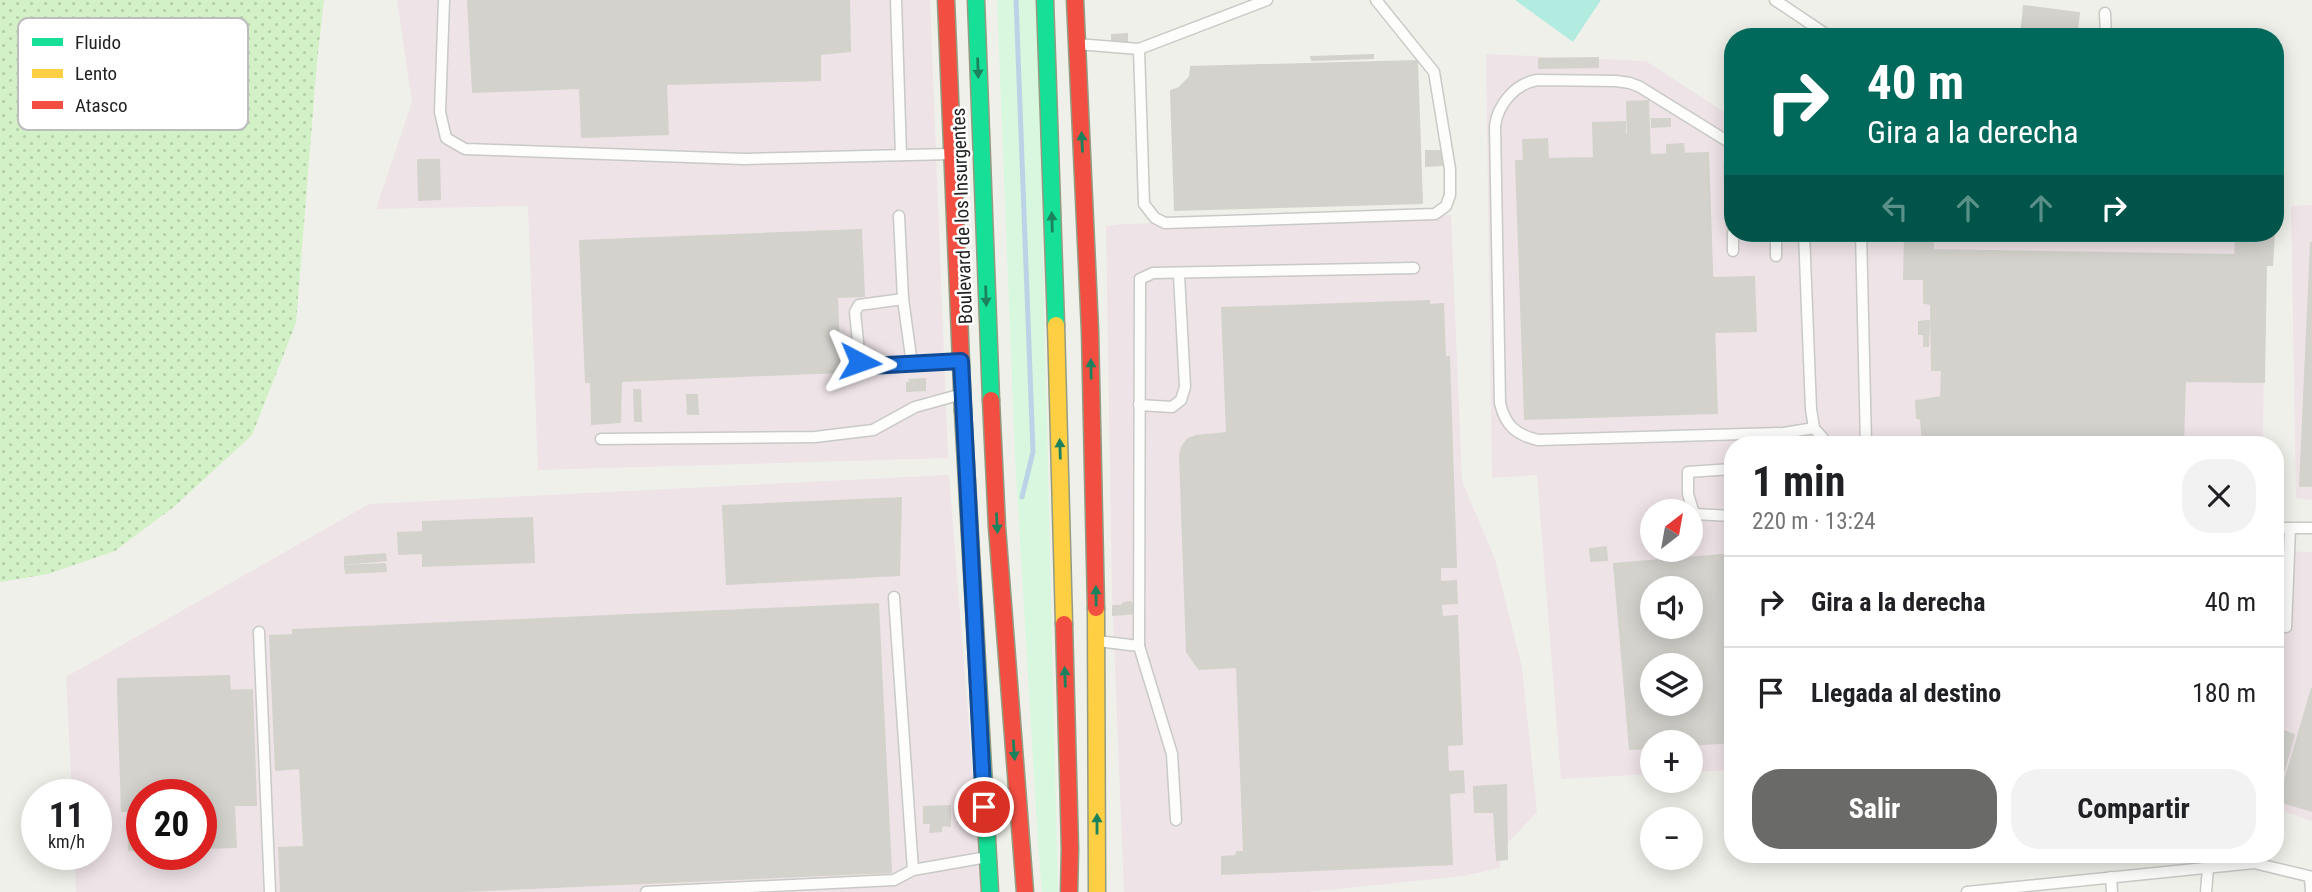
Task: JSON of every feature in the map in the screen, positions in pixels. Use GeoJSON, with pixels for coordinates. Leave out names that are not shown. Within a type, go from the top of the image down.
{"type":"FeatureCollection","features":[{"type":"Feature","properties":{"kind":"main road"},"geometry":{"type":"LineString","coordinates":[[946,0],[962,394],[990,892]]}},
{"type":"Feature","properties":{"kind":"main road","name":"Boulevard de los Insurgentes"},"geometry":{"type":"LineString","coordinates":[[976,0],[986,307],[997,527],[1025,892]]}},
{"type":"Feature","properties":{"kind":"main road"},"geometry":{"type":"LineString","coordinates":[[1045,0],[1060,450],[1069,892]]}},
{"type":"Feature","properties":{"kind":"main road"},"geometry":{"type":"LineString","coordinates":[[1075,0],[1090,331],[1096,641],[1097,892]]}},
{"type":"Feature","properties":{"kind":"main road"},"geometry":{"type":"LineString","coordinates":[[1076,22],[1093,3]]}},
{"type":"Feature","properties":{"kind":"lane"},"geometry":{"type":"LineString","coordinates":[[444,0],[440,112],[446,138],[465,149],[744,159],[952,154]]}},
{"type":"Feature","properties":{"kind":"lane"},"geometry":{"type":"LineString","coordinates":[[896,0],[901,155]]}},
{"type":"Feature","properties":{"kind":"lane"},"geometry":{"type":"LineString","coordinates":[[1077,44],[1139,49],[1267,0]]}},
{"type":"Feature","properties":{"kind":"lane"},"geometry":{"type":"LineString","coordinates":[[1139,49],[1144,204],[1155,218],[1165,223],[1435,214],[1446,206],[1450,195],[1450,169],[1434,72],[1376,0]]}},
{"type":"Feature","properties":{"kind":"lane"},"geometry":{"type":"LineString","coordinates":[[1775,0],[1817,28]]}},
{"type":"Feature","properties":{"kind":"lane"},"geometry":{"type":"LineString","coordinates":[[2105,13],[2106,28]]}},
{"type":"Feature","properties":{"kind":"lane"},"geometry":{"type":"LineString","coordinates":[[1724,139],[1640,87],[1616,81],[1526,82],[1500,107],[1495,126],[1500,403],[1503,415],[1516,432],[1538,440],[1784,433],[1814,428]]}},
{"type":"Feature","properties":{"kind":"lane"},"geometry":{"type":"LineString","coordinates":[[900,216],[903,299],[912,364]]}},
{"type":"Feature","properties":{"kind":"lane"},"geometry":{"type":"LineString","coordinates":[[1733,242],[1733,251]]}},
{"type":"Feature","properties":{"kind":"lane"},"geometry":{"type":"LineString","coordinates":[[1776,242],[1776,256]]}},
{"type":"Feature","properties":{"kind":"lane"},"geometry":{"type":"LineString","coordinates":[[1804,242],[1811,409],[1814,428],[1821,436]]}},
{"type":"Feature","properties":{"kind":"lane"},"geometry":{"type":"LineString","coordinates":[[1861,242],[1866,436]]}},
{"type":"Feature","properties":{"kind":"lane"},"geometry":{"type":"LineString","coordinates":[[1175,820],[1172,754],[1139,646],[1140,279],[1153,274],[1414,268]]}},
{"type":"Feature","properties":{"kind":"lane"},"geometry":{"type":"LineString","coordinates":[[1139,405],[1172,407],[1181,400],[1185,387],[1179,275]]}},
{"type":"Feature","properties":{"kind":"lane"},"geometry":{"type":"LineString","coordinates":[[903,299],[859,305],[855,312],[860,362],[869,366],[961,361]]}},
{"type":"Feature","properties":{"kind":"lane"},"geometry":{"type":"LineString","coordinates":[[601,439],[815,437],[873,430],[915,407],[962,394]]}},
{"type":"Feature","properties":{"kind":"lane"},"geometry":{"type":"LineString","coordinates":[[1724,470],[1688,472],[1688,494],[1694,514],[1724,516]]}},
{"type":"Feature","properties":{"kind":"lane"},"geometry":{"type":"LineString","coordinates":[[2284,529],[2312,528]]}},
{"type":"Feature","properties":{"kind":"lane"},"geometry":{"type":"LineString","coordinates":[[2287,627],[2290,529]]}},
{"type":"Feature","properties":{"kind":"lane"},"geometry":{"type":"LineString","coordinates":[[894,597],[913,870]]}},
{"type":"Feature","properties":{"kind":"lane"},"geometry":{"type":"LineString","coordinates":[[259,632],[270,892]]}},
{"type":"Feature","properties":{"kind":"lane"},"geometry":{"type":"LineString","coordinates":[[1096,641],[1139,646]]}},
{"type":"Feature","properties":{"kind":"lane"},"geometry":{"type":"LineString","coordinates":[[646,892],[894,880],[913,870],[987,857]]}},
{"type":"Feature","properties":{"kind":"lane"},"geometry":{"type":"LineString","coordinates":[[1968,892],[2034,889],[2111,877],[2254,863],[2311,877],[2311,892]]}},
{"type":"Feature","properties":{"kind":"lane"},"geometry":{"type":"LineString","coordinates":[[2206,892],[2208,868]]}},
{"type":"Feature","properties":{"kind":"lane"},"geometry":{"type":"LineString","coordinates":[[2111,877],[2112,892]]}},
{"type":"Feature","properties":{"kind":"shaded area"},"geometry":{"type":"Polygon","coordinates":[[[397,0],[930,0],[948,458],[538,470],[528,206],[376,209],[412,102],[397,0]]]}},
{"type":"Feature","properties":{"kind":"shaded area"},"geometry":{"type":"Polygon","coordinates":[[[1515,0],[1601,0],[1573,42],[1515,0]]]}},
{"type":"Feature","properties":{"kind":"shaded area"},"geometry":{"type":"Polygon","coordinates":[[[1486,54],[1646,61],[1724,112],[1724,242],[2265,242],[2263,436],[1724,436],[1724,770],[1703,771],[1703,730],[1640,730],[1640,775],[1561,779],[1537,475],[1492,478],[1486,54]]]}},
{"type":"Feature","properties":{"kind":"shaded area"},"geometry":{"type":"Polygon","coordinates":[[[2312,205],[2312,500],[2296,498],[2291,206],[2312,205]]]}},
{"type":"Feature","properties":{"kind":"shaded area"},"geometry":{"type":"Polygon","coordinates":[[[1451,215],[1462,481],[1495,559],[1522,667],[1537,812],[1501,850],[1500,868],[1463,876],[1308,892],[1124,892],[1112,592],[1106,226],[1451,215]]]}},
{"type":"Feature","properties":{"kind":"shaded area"},"geometry":{"type":"Polygon","coordinates":[[[949,475],[982,892],[76,892],[75,870],[112,870],[112,779],[71,779],[66,677],[369,504],[949,475]]]}},
{"type":"Feature","properties":{"kind":"shaded area"},"geometry":{"type":"Polygon","coordinates":[[[2284,551],[2312,552],[2312,821],[2284,812],[2284,551]]]}},
{"type":"Feature","properties":{"kind":"green space"},"geometry":{"type":"Polygon","coordinates":[[[0,0],[324,0],[296,323],[252,435],[175,506],[115,551],[48,574],[0,582],[0,0]]]}},
{"type":"Feature","properties":{"kind":"green space"},"geometry":{"type":"Polygon","coordinates":[[[997,0],[1037,0],[1058,892],[1042,892],[1038,844],[1015,456],[997,0]]]}},
{"type":"Feature","properties":{"kind":"building"},"geometry":{"type":"Polygon","coordinates":[[[468,0],[849,0],[850,51],[820,54],[820,80],[666,84],[668,134],[582,137],[580,88],[473,92],[468,0]]]}},
{"type":"Feature","properties":{"kind":"building"},"geometry":{"type":"Polygon","coordinates":[[[2024,6],[2079,13],[2077,28],[2022,28],[2024,6]]]}},
{"type":"Feature","properties":{"kind":"building"},"geometry":{"type":"Polygon","coordinates":[[[1127,34],[1127,41],[1121,45],[1112,42],[1112,35],[1127,34]]]}},
{"type":"Feature","properties":{"kind":"building"},"geometry":{"type":"Polygon","coordinates":[[[1373,55],[1373,58],[1312,60],[1311,57],[1373,55]]]}},
{"type":"Feature","properties":{"kind":"building"},"geometry":{"type":"Polygon","coordinates":[[[1598,58],[1598,67],[1539,68],[1539,59],[1598,58]]]}},
{"type":"Feature","properties":{"kind":"building"},"geometry":{"type":"Polygon","coordinates":[[[1417,61],[1422,203],[1175,210],[1171,91],[1179,88],[1190,77],[1191,67],[1417,61]]]}},
{"type":"Feature","properties":{"kind":"building"},"geometry":{"type":"Polygon","coordinates":[[[1648,101],[1650,155],[1708,153],[1717,413],[1525,419],[1516,161],[1524,161],[1523,140],[1547,139],[1548,159],[1594,158],[1593,123],[1625,122],[1625,135],[1628,135],[1627,102],[1648,101]]]}},
{"type":"Feature","properties":{"kind":"building"},"geometry":{"type":"Polygon","coordinates":[[[1652,119],[1670,119],[1670,126],[1652,127],[1652,119]]]}},
{"type":"Feature","properties":{"kind":"building"},"geometry":{"type":"Polygon","coordinates":[[[1683,144],[1684,153],[1667,153],[1667,145],[1683,144]]]}},
{"type":"Feature","properties":{"kind":"building"},"geometry":{"type":"Polygon","coordinates":[[[1426,151],[1441,151],[1442,165],[1426,166],[1426,151]]]}},
{"type":"Feature","properties":{"kind":"building"},"geometry":{"type":"Polygon","coordinates":[[[418,160],[439,160],[440,199],[419,200],[418,160]]]}},
{"type":"Feature","properties":{"kind":"building"},"geometry":{"type":"Polygon","coordinates":[[[861,230],[864,296],[837,297],[840,372],[621,381],[620,422],[592,424],[591,382],[586,382],[580,241],[861,230]]]}},
{"type":"Feature","properties":{"kind":"building"},"geometry":{"type":"Polygon","coordinates":[[[1905,242],[1933,242],[1933,250],[2235,255],[2236,242],[2273,242],[2272,265],[2266,265],[2264,382],[2185,381],[2183,436],[1922,436],[1916,401],[1941,397],[1942,370],[1932,370],[1931,304],[1924,303],[1924,279],[1904,279],[1905,242]]]}},
{"type":"Feature","properties":{"kind":"building"},"geometry":{"type":"Polygon","coordinates":[[[2311,243],[2312,486],[2300,486],[2311,243]]]}},
{"type":"Feature","properties":{"kind":"building"},"geometry":{"type":"Polygon","coordinates":[[[1754,277],[1756,331],[1714,332],[1712,278],[1754,277]]]}},
{"type":"Feature","properties":{"kind":"building"},"geometry":{"type":"Polygon","coordinates":[[[1429,301],[1429,305],[1443,304],[1445,357],[1449,357],[1456,567],[1440,567],[1440,582],[1456,581],[1457,603],[1441,604],[1442,617],[1457,616],[1462,744],[1447,745],[1448,772],[1463,771],[1464,792],[1449,793],[1452,864],[1222,874],[1222,857],[1236,856],[1237,852],[1244,852],[1237,667],[1199,669],[1187,652],[1180,455],[1188,439],[1227,433],[1222,308],[1429,301]]]}},
{"type":"Feature","properties":{"kind":"building"},"geometry":{"type":"Polygon","coordinates":[[[1929,321],[1928,346],[1924,346],[1924,334],[1919,334],[1919,322],[1929,321]]]}},
{"type":"Feature","properties":{"kind":"building"},"geometry":{"type":"Polygon","coordinates":[[[925,379],[925,390],[907,391],[907,383],[911,382],[910,380],[925,379]]]}},
{"type":"Feature","properties":{"kind":"building"},"geometry":{"type":"Polygon","coordinates":[[[634,390],[640,390],[641,421],[635,421],[634,390]]]}},
{"type":"Feature","properties":{"kind":"building"},"geometry":{"type":"Polygon","coordinates":[[[687,395],[697,395],[698,414],[688,414],[687,395]]]}},
{"type":"Feature","properties":{"kind":"building"},"geometry":{"type":"Polygon","coordinates":[[[901,498],[899,575],[727,584],[723,506],[901,498]]]}},
{"type":"Feature","properties":{"kind":"building"},"geometry":{"type":"Polygon","coordinates":[[[532,518],[534,562],[423,566],[423,553],[399,554],[398,533],[423,532],[423,522],[532,518]]]}},
{"type":"Feature","properties":{"kind":"building"},"geometry":{"type":"Polygon","coordinates":[[[1606,547],[1607,560],[1591,561],[1590,549],[1606,547]]]}},
{"type":"Feature","properties":{"kind":"building"},"geometry":{"type":"Polygon","coordinates":[[[385,554],[386,560],[345,564],[345,557],[385,554]]]}},
{"type":"Feature","properties":{"kind":"building"},"geometry":{"type":"Polygon","coordinates":[[[1724,555],[1724,743],[1703,744],[1703,730],[1640,730],[1640,749],[1630,749],[1614,564],[1703,562],[1703,556],[1724,555]]]}},
{"type":"Feature","properties":{"kind":"building"},"geometry":{"type":"Polygon","coordinates":[[[385,564],[386,571],[346,573],[345,566],[385,564]]]}},
{"type":"Feature","properties":{"kind":"building"},"geometry":{"type":"Polygon","coordinates":[[[1130,602],[1137,613],[1113,615],[1113,606],[1130,602]]]}},
{"type":"Feature","properties":{"kind":"building"},"geometry":{"type":"Polygon","coordinates":[[[878,604],[891,872],[442,892],[281,892],[279,848],[304,847],[300,768],[276,770],[270,636],[293,635],[293,630],[878,604]]]}},
{"type":"Feature","properties":{"kind":"building"},"geometry":{"type":"Polygon","coordinates":[[[229,676],[230,690],[118,693],[118,679],[229,676]]]}},
{"type":"Feature","properties":{"kind":"building"},"geometry":{"type":"Polygon","coordinates":[[[2312,688],[2312,811],[2284,803],[2284,784],[2312,688]]]}},
{"type":"Feature","properties":{"kind":"building"},"geometry":{"type":"Polygon","coordinates":[[[252,690],[256,805],[234,805],[236,847],[217,848],[217,779],[126,779],[126,811],[122,811],[118,693],[252,690]]]}},
{"type":"Feature","properties":{"kind":"building"},"geometry":{"type":"Polygon","coordinates":[[[2284,731],[2294,735],[2290,749],[2284,748],[2284,731]]]}},
{"type":"Feature","properties":{"kind":"building"},"geometry":{"type":"Polygon","coordinates":[[[2284,747],[2290,749],[2284,770],[2284,747]]]}},
{"type":"Feature","properties":{"kind":"building"},"geometry":{"type":"Polygon","coordinates":[[[1506,785],[1507,859],[1497,860],[1494,812],[1475,812],[1474,787],[1506,785]]]}},
{"type":"Feature","properties":{"kind":"building"},"geometry":{"type":"Polygon","coordinates":[[[950,806],[950,826],[942,825],[941,831],[930,832],[931,823],[924,823],[924,807],[950,806]]]}},
{"type":"Feature","properties":{"kind":"waterway"},"geometry":{"type":"LineString","coordinates":[[1016,0],[1033,452],[1022,497]]}},
{"type":"Feature","properties":{"kind":"traffic: fast"},"geometry":{"type":"LineString","coordinates":[[976,0],[991,400]]}},
{"type":"Feature","properties":{"kind":"traffic: fast"},"geometry":{"type":"LineString","coordinates":[[1045,0],[1056,325]]}},
{"type":"Feature","properties":{"kind":"traffic: fast"},"geometry":{"type":"LineString","coordinates":[[963,411],[990,892]]}},
{"type":"Feature","properties":{"kind":"traffic: slow"},"geometry":{"type":"LineString","coordinates":[[1056,325],[1064,624]]}},
{"type":"Feature","properties":{"kind":"traffic: slow"},"geometry":{"type":"LineString","coordinates":[[1096,608],[1097,892]]}},
{"type":"Feature","properties":{"kind":"traffic: jam"},"geometry":{"type":"LineString","coordinates":[[946,0],[963,411]]}},
{"type":"Feature","properties":{"kind":"traffic: jam"},"geometry":{"type":"LineString","coordinates":[[1075,0],[1090,331],[1096,608]]}},
{"type":"Feature","properties":{"kind":"traffic: jam"},"geometry":{"type":"LineString","coordinates":[[991,400],[997,527],[1025,892]]}},
{"type":"Feature","properties":{"kind":"traffic: jam"},"geometry":{"type":"LineString","coordinates":[[1064,624],[1069,892]]}},
{"type":"Feature","properties":{"kind":"route"},"geometry":{"type":"LineString","coordinates":[[860,362],[869,366],[961,361],[984,807]]}}]}
